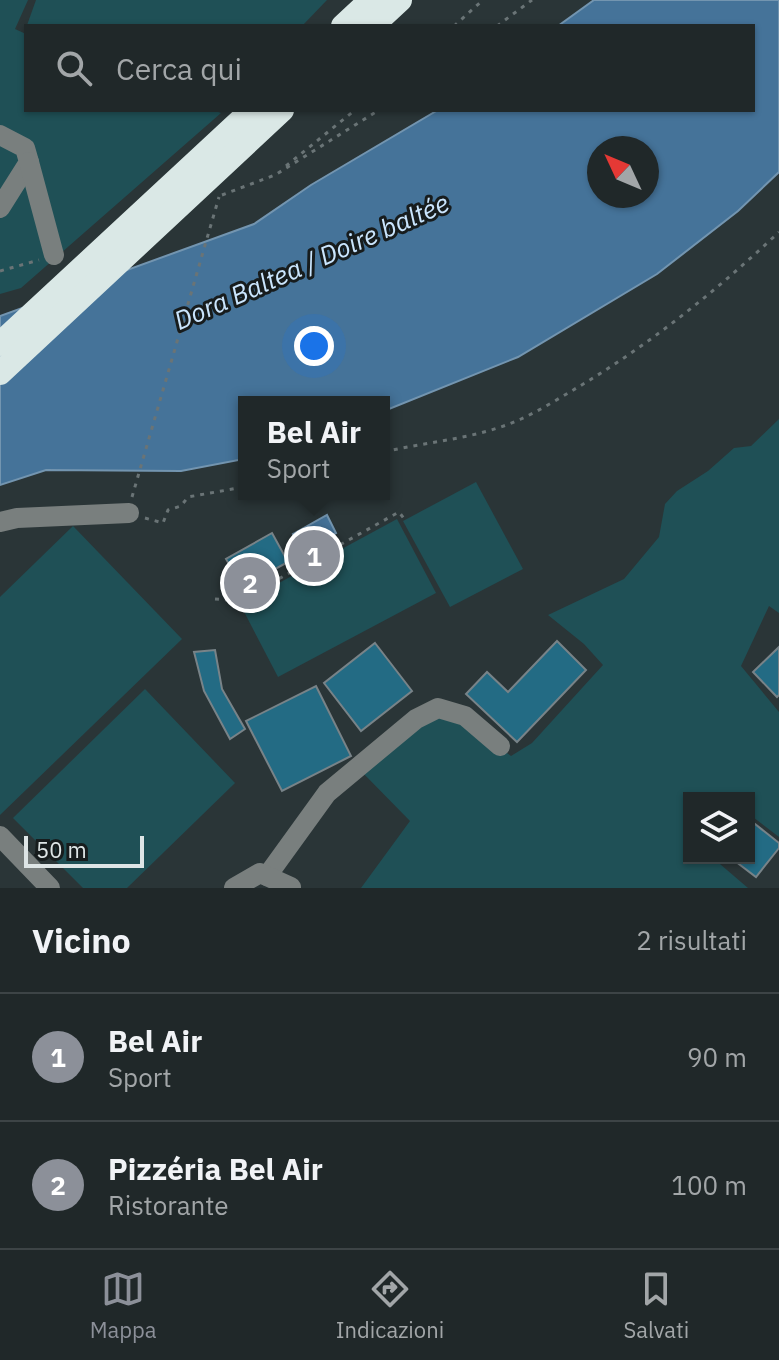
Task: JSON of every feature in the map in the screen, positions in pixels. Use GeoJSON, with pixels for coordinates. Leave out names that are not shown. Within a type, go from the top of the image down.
{"type":"FeatureCollection","features":[{"type":"Feature","properties":{"kind":"highway"},"geometry":{"type":"LineString","coordinates":[[345,24],[371,0]]}},
{"type":"Feature","properties":{"kind":"highway"},"geometry":{"type":"LineString","coordinates":[[374,24],[400,0]]}},
{"type":"Feature","properties":{"kind":"highway"},"geometry":{"type":"LineString","coordinates":[[0,344],[250,112]]}},
{"type":"Feature","properties":{"kind":"highway"},"geometry":{"type":"LineString","coordinates":[[0,373],[280,112]]}},
{"type":"Feature","properties":{"kind":"street"},"geometry":{"type":"LineString","coordinates":[[0,135],[25,148],[54,255]]}},
{"type":"Feature","properties":{"kind":"street"},"geometry":{"type":"LineString","coordinates":[[0,208],[29,162]]}},
{"type":"Feature","properties":{"kind":"street"},"geometry":{"type":"LineString","coordinates":[[0,522],[130,508]]}},
{"type":"Feature","properties":{"kind":"street"},"geometry":{"type":"LineString","coordinates":[[267,876],[327,793],[416,719],[438,708],[465,716],[500,746]]}},
{"type":"Feature","properties":{"kind":"street"},"geometry":{"type":"LineString","coordinates":[[0,836],[50,888]]}},
{"type":"Feature","properties":{"kind":"street"},"geometry":{"type":"LineString","coordinates":[[234,888],[260,873],[291,888]]}},
{"type":"Feature","properties":{"kind":"path"},"geometry":{"type":"LineString","coordinates":[[456,24],[483,0]]}},
{"type":"Feature","properties":{"kind":"path"},"geometry":{"type":"LineString","coordinates":[[500,24],[532,0]]}},
{"type":"Feature","properties":{"kind":"path"},"geometry":{"type":"LineString","coordinates":[[275,175],[353,112]]}},
{"type":"Feature","properties":{"kind":"path"},"geometry":{"type":"LineString","coordinates":[[238,488],[188,497],[181,506],[168,510],[163,523],[130,508],[219,196],[275,175],[376,112]]}},
{"type":"Feature","properties":{"kind":"path"},"geometry":{"type":"LineString","coordinates":[[390,451],[468,437],[522,419],[629,356],[732,276],[779,232]]}},
{"type":"Feature","properties":{"kind":"path"},"geometry":{"type":"LineString","coordinates":[[0,271],[54,255]]}},
{"type":"Feature","properties":{"kind":"path"},"geometry":{"type":"LineString","coordinates":[[215,599],[239,601],[399,512],[405,520]]}},
{"type":"Feature","properties":{"kind":"shaded area"},"geometry":{"type":"Polygon","coordinates":[[[0,0],[28,0],[15,29],[24,33],[24,112],[221,113],[21,288],[0,294],[0,0]]]}},
{"type":"Feature","properties":{"kind":"shaded area"},"geometry":{"type":"Polygon","coordinates":[[[36,0],[327,0],[304,24],[27,24],[36,0]]]}},
{"type":"Feature","properties":{"kind":"shaded area"},"geometry":{"type":"Polygon","coordinates":[[[779,419],[779,613],[769,606],[741,666],[779,712],[779,837],[755,819],[755,792],[683,792],[683,864],[720,864],[748,888],[361,888],[410,821],[360,770],[401,734],[452,712],[511,756],[532,743],[603,665],[584,644],[548,615],[624,579],[659,537],[665,504],[677,491],[708,471],[734,448],[751,446],[779,419]]]}},
{"type":"Feature","properties":{"kind":"shaded area"},"geometry":{"type":"Polygon","coordinates":[[[476,482],[523,569],[450,607],[403,521],[476,482]]]}},
{"type":"Feature","properties":{"kind":"shaded area"},"geometry":{"type":"Polygon","coordinates":[[[397,519],[436,593],[278,677],[240,604],[397,519]]]}},
{"type":"Feature","properties":{"kind":"shaded area"},"geometry":{"type":"Polygon","coordinates":[[[73,526],[182,639],[0,815],[0,597],[73,526]]]}},
{"type":"Feature","properties":{"kind":"shaded area"},"geometry":{"type":"Polygon","coordinates":[[[145,689],[235,783],[127,888],[83,888],[13,818],[145,689]]]}},
{"type":"Feature","properties":{"kind":"water","name":"Dora Baltea / Doire baltée"},"geometry":{"type":"Polygon","coordinates":[[[594,0],[779,0],[779,172],[738,211],[657,274],[518,357],[390,409],[390,396],[238,396],[238,460],[181,471],[46,470],[0,485],[0,316],[254,224],[311,185],[435,112],[755,112],[755,24],[561,24],[594,0]]]}},
{"type":"Feature","properties":{"kind":"water"},"geometry":{"type":"Polygon","coordinates":[[[327,515],[336,533],[303,551],[293,534],[327,515]]]}},
{"type":"Feature","properties":{"kind":"building"},"geometry":{"type":"Polygon","coordinates":[[[272,533],[288,562],[242,587],[226,559],[272,533]]]}},
{"type":"Feature","properties":{"kind":"building"},"geometry":{"type":"Polygon","coordinates":[[[557,641],[586,670],[517,742],[466,694],[487,672],[508,692],[557,641]]]}},
{"type":"Feature","properties":{"kind":"building"},"geometry":{"type":"Polygon","coordinates":[[[375,643],[412,691],[361,731],[324,683],[375,643]]]}},
{"type":"Feature","properties":{"kind":"building"},"geometry":{"type":"Polygon","coordinates":[[[779,647],[779,695],[777,697],[753,672],[779,647]]]}},
{"type":"Feature","properties":{"kind":"building"},"geometry":{"type":"Polygon","coordinates":[[[215,650],[222,689],[245,729],[230,739],[204,691],[194,652],[215,650]]]}},
{"type":"Feature","properties":{"kind":"building"},"geometry":{"type":"Polygon","coordinates":[[[316,686],[351,756],[282,791],[246,721],[316,686]]]}},
{"type":"Feature","properties":{"kind":"building"},"geometry":{"type":"Polygon","coordinates":[[[755,824],[779,843],[779,848],[756,877],[739,864],[755,864],[755,824]]]}},
{"type":"Feature","properties":{"kind":"place","name":"Bel Air"},"geometry":{"type":"Point","coordinates":[314,556]}},
{"type":"Feature","properties":{"kind":"place","name":"Pizzéria Bel Air"},"geometry":{"type":"Point","coordinates":[250,583]}}]}
